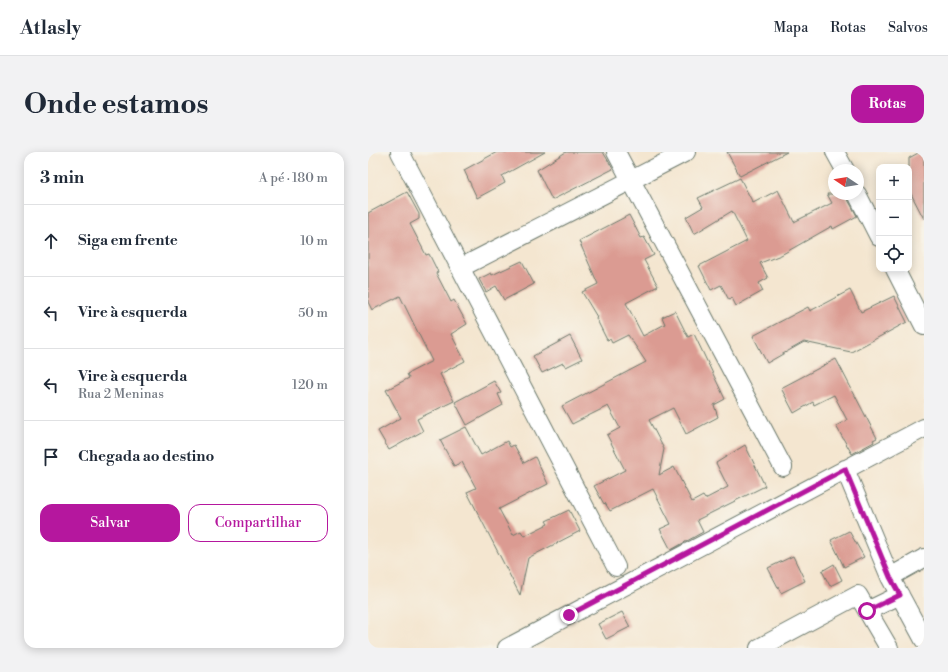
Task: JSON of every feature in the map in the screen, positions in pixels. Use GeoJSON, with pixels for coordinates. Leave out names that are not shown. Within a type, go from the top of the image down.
{"type":"FeatureCollection","features":[{"type":"Feature","properties":{"kind":"street"},"geometry":{"type":"LineString","coordinates":[[400,152],[616,567]]}},
{"type":"Feature","properties":{"kind":"street"},"geometry":{"type":"LineString","coordinates":[[616,152],[783,467]]}},
{"type":"Feature","properties":{"kind":"street"},"geometry":{"type":"LineString","coordinates":[[460,268],[686,152]]}},
{"type":"Feature","properties":{"kind":"street"},"geometry":{"type":"LineString","coordinates":[[835,152],[842,164]]}},
{"type":"Feature","properties":{"kind":"street"},"geometry":{"type":"LineString","coordinates":[[860,200],[878,236]]}},
{"type":"Feature","properties":{"kind":"street"},"geometry":{"type":"LineString","coordinates":[[897,272],[924,326]]}},
{"type":"Feature","properties":{"kind":"street"},"geometry":{"type":"LineString","coordinates":[[507,648],[924,428]]}},
{"type":"Feature","properties":{"kind":"street"},"geometry":{"type":"LineString","coordinates":[[845,469],[890,577],[924,640]]}},
{"type":"Feature","properties":{"kind":"street"},"geometry":{"type":"LineString","coordinates":[[890,577],[924,558]]}},
{"type":"Feature","properties":{"kind":"street"},"geometry":{"type":"LineString","coordinates":[[759,648],[858,595],[889,648]]}},
{"type":"Feature","properties":{"kind":"street"},"geometry":{"type":"LineString","coordinates":[[867,611],[900,595]]}},
{"type":"Feature","properties":{"kind":"building"},"geometry":{"type":"Polygon","coordinates":[[[497,152],[545,152],[502,176],[505,183],[477,198],[464,170],[497,152]]]}},
{"type":"Feature","properties":{"kind":"building"},"geometry":{"type":"Polygon","coordinates":[[[566,152],[603,152],[613,169],[552,200],[537,170],[566,152]]]}},
{"type":"Feature","properties":{"kind":"building"},"geometry":{"type":"Polygon","coordinates":[[[727,152],[787,152],[740,176],[727,152]]]}},
{"type":"Feature","properties":{"kind":"building"},"geometry":{"type":"Polygon","coordinates":[[[920,152],[924,152],[924,219],[912,196],[912,164],[909,164],[909,158],[920,152]]]}},
{"type":"Feature","properties":{"kind":"building"},"geometry":{"type":"Polygon","coordinates":[[[740,178],[753,203],[778,190],[794,222],[832,203],[830,200],[848,200],[857,216],[833,229],[832,226],[781,255],[760,263],[768,278],[759,283],[763,291],[736,306],[732,298],[729,300],[721,285],[711,290],[699,266],[747,241],[732,211],[694,234],[686,217],[703,207],[698,198],[740,178]]]}},
{"type":"Feature","properties":{"kind":"building"},"geometry":{"type":"Polygon","coordinates":[[[407,192],[419,214],[419,219],[410,224],[426,255],[429,254],[438,272],[436,273],[451,302],[454,300],[467,324],[451,334],[465,361],[440,374],[454,401],[417,419],[423,431],[389,450],[378,431],[401,418],[386,390],[409,378],[407,374],[432,361],[400,296],[372,310],[368,302],[368,213],[407,192]]]}},
{"type":"Feature","properties":{"kind":"building"},"geometry":{"type":"Polygon","coordinates":[[[629,215],[641,238],[644,237],[654,255],[644,260],[658,286],[626,303],[643,336],[665,324],[662,317],[675,311],[688,337],[694,334],[725,399],[714,405],[718,417],[686,434],[673,408],[649,420],[664,449],[659,475],[674,467],[692,502],[703,496],[705,499],[728,487],[716,463],[745,445],[765,486],[697,520],[703,532],[671,550],[660,529],[671,524],[653,489],[610,511],[605,503],[604,504],[594,486],[625,470],[607,435],[620,428],[608,406],[572,424],[562,406],[646,362],[628,335],[612,343],[610,339],[607,340],[596,318],[597,317],[582,292],[598,284],[579,241],[629,215]]]}},
{"type":"Feature","properties":{"kind":"building"},"geometry":{"type":"Polygon","coordinates":[[[522,261],[534,284],[504,300],[496,286],[486,292],[479,279],[491,273],[492,275],[522,261]]]}},
{"type":"Feature","properties":{"kind":"building"},"geometry":{"type":"Polygon","coordinates":[[[850,290],[861,312],[894,296],[907,322],[851,352],[804,342],[767,363],[753,336],[808,307],[810,311],[850,290]]]}},
{"type":"Feature","properties":{"kind":"building"},"geometry":{"type":"Polygon","coordinates":[[[570,336],[582,359],[566,367],[563,363],[542,373],[533,356],[570,336]]]}},
{"type":"Feature","properties":{"kind":"building"},"geometry":{"type":"Polygon","coordinates":[[[836,359],[877,438],[873,440],[874,442],[852,454],[836,426],[847,420],[834,395],[814,405],[813,402],[794,413],[781,388],[836,359]]]}},
{"type":"Feature","properties":{"kind":"building"},"geometry":{"type":"Polygon","coordinates":[[[494,381],[501,393],[498,394],[503,405],[467,425],[455,402],[494,381]]]}},
{"type":"Feature","properties":{"kind":"building"},"geometry":{"type":"Polygon","coordinates":[[[466,427],[481,455],[507,441],[510,447],[514,445],[524,463],[535,457],[548,484],[499,509],[513,535],[521,531],[524,536],[548,524],[546,521],[569,510],[580,531],[528,558],[520,595],[467,492],[476,488],[462,462],[454,466],[440,440],[466,427]]]}},
{"type":"Feature","properties":{"kind":"building"},"geometry":{"type":"Polygon","coordinates":[[[849,531],[864,557],[844,567],[831,540],[849,531]]]}},
{"type":"Feature","properties":{"kind":"building"},"geometry":{"type":"Polygon","coordinates":[[[793,556],[805,581],[781,593],[768,568],[793,556]]]}},
{"type":"Feature","properties":{"kind":"building"},"geometry":{"type":"Polygon","coordinates":[[[834,564],[842,580],[830,586],[822,571],[834,564]]]}},
{"type":"Feature","properties":{"kind":"building"},"geometry":{"type":"Polygon","coordinates":[[[622,612],[630,627],[606,639],[598,624],[622,612]]]}},
{"type":"Feature","properties":{"kind":"route"},"geometry":{"type":"LineString","coordinates":[[569,615],[845,469],[890,577],[900,595],[867,611]]}}]}
